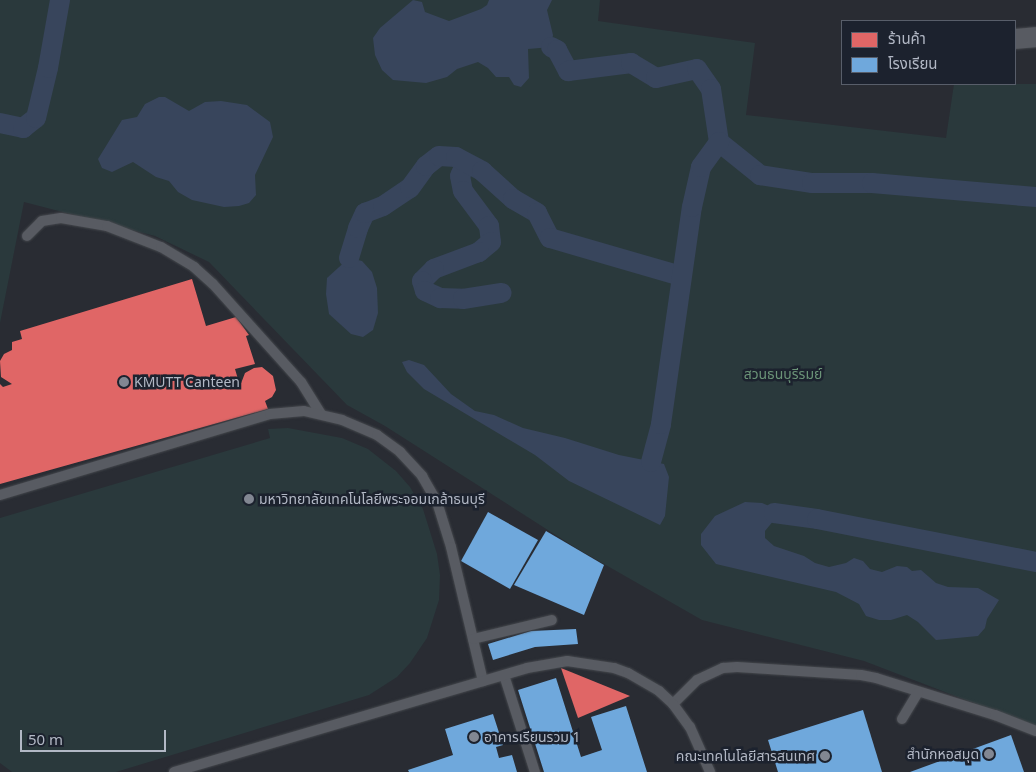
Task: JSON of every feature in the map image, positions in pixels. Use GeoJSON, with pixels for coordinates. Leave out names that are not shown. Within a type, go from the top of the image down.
{"type":"FeatureCollection","features":[{"type":"Feature","properties":{"kind":"street"},"geometry":{"type":"LineString","coordinates":[[1016,39],[1036,38]]}},
{"type":"Feature","properties":{"kind":"lane"},"geometry":{"type":"LineString","coordinates":[[27,236],[42,221],[61,218],[107,226],[161,247],[194,267],[214,284],[301,382],[322,414]]}},
{"type":"Feature","properties":{"kind":"lane"},"geometry":{"type":"LineString","coordinates":[[0,495],[270,414],[304,411],[342,420],[377,435],[400,452],[422,476],[437,502],[483,681]]}},
{"type":"Feature","properties":{"kind":"lane"},"geometry":{"type":"LineString","coordinates":[[473,639],[552,620]]}},
{"type":"Feature","properties":{"kind":"lane"},"geometry":{"type":"LineString","coordinates":[[174,772],[504,674],[567,661],[585,662],[628,673],[659,690],[673,704],[690,727],[710,772]]}},
{"type":"Feature","properties":{"kind":"lane"},"geometry":{"type":"LineString","coordinates":[[673,704],[697,680],[723,668],[737,667],[861,675],[995,715],[1036,731]]}},
{"type":"Feature","properties":{"kind":"lane"},"geometry":{"type":"LineString","coordinates":[[504,674],[535,772]]}},
{"type":"Feature","properties":{"kind":"lane"},"geometry":{"type":"LineString","coordinates":[[902,719],[918,692]]}},
{"type":"Feature","properties":{"kind":"green space","name":"สวนธนบุรีรมย์"},"geometry":{"type":"Polygon","coordinates":[[[0,0],[600,0],[598,21],[755,43],[746,115],[946,138],[954,85],[1036,84],[1036,727],[864,661],[702,620],[576,548],[385,426],[347,405],[209,262],[155,236],[24,202],[0,323],[0,0]]]}},
{"type":"Feature","properties":{"kind":"green space"},"geometry":{"type":"Polygon","coordinates":[[[288,428],[342,438],[368,449],[396,471],[410,487],[423,509],[437,554],[440,575],[439,600],[427,638],[410,663],[397,677],[369,695],[116,772],[12,772],[0,763],[0,518],[270,438],[268,429],[288,428]]]}},
{"type":"Feature","properties":{"kind":"water"},"geometry":{"type":"Polygon","coordinates":[[[413,0],[422,2],[425,12],[449,21],[481,9],[487,5],[489,0],[552,0],[547,10],[553,35],[551,47],[528,49],[529,78],[521,87],[514,85],[509,77],[496,77],[488,68],[478,62],[457,69],[447,77],[426,83],[393,80],[382,70],[375,55],[373,38],[380,28],[413,0]]]}},
{"type":"Feature","properties":{"kind":"water"},"geometry":{"type":"Polygon","coordinates":[[[159,97],[165,97],[189,111],[205,102],[221,101],[247,105],[270,122],[273,137],[255,175],[256,195],[249,203],[224,207],[192,200],[178,192],[169,181],[156,177],[133,162],[112,172],[102,168],[98,159],[122,120],[137,117],[145,104],[159,97]]]}},
{"type":"Feature","properties":{"kind":"water"},"geometry":{"type":"Polygon","coordinates":[[[349,258],[362,261],[372,272],[377,288],[378,313],[373,330],[363,337],[351,334],[329,314],[326,294],[327,278],[349,258]]]}},
{"type":"Feature","properties":{"kind":"water"},"geometry":{"type":"Polygon","coordinates":[[[409,360],[424,365],[451,394],[475,411],[494,415],[523,428],[565,438],[619,455],[664,464],[669,477],[665,516],[660,525],[569,481],[535,455],[424,389],[407,372],[402,362],[409,360]]]}},
{"type":"Feature","properties":{"kind":"water"},"geometry":{"type":"Polygon","coordinates":[[[745,502],[762,503],[774,508],[774,520],[765,531],[765,538],[774,546],[804,556],[815,563],[829,567],[846,563],[854,558],[863,561],[870,569],[882,572],[897,566],[907,567],[912,571],[921,570],[936,583],[948,587],[978,588],[999,600],[987,619],[985,628],[978,636],[936,640],[918,622],[907,615],[891,620],[879,620],[866,616],[859,604],[836,592],[716,564],[701,545],[701,534],[715,516],[745,502]]]}},
{"type":"Feature","properties":{"kind":"building: ร้านค้า","name":"KMUTT Canteen"},"geometry":{"type":"Polygon","coordinates":[[[192,279],[206,326],[236,317],[249,335],[246,336],[255,364],[235,369],[240,386],[245,373],[254,368],[262,367],[273,376],[276,390],[272,397],[265,401],[268,409],[0,484],[0,384],[3,387],[12,384],[1,377],[0,361],[4,354],[12,350],[12,342],[22,339],[20,331],[192,279]]]}},
{"type":"Feature","properties":{"kind":"building: ร้านค้า"},"geometry":{"type":"Polygon","coordinates":[[[561,668],[630,696],[578,718],[561,668]]]}},
{"type":"Feature","properties":{"kind":"building: โรงเรียน"},"geometry":{"type":"Polygon","coordinates":[[[488,512],[538,540],[510,589],[461,561],[488,512]]]}},
{"type":"Feature","properties":{"kind":"building: โรงเรียน"},"geometry":{"type":"Polygon","coordinates":[[[546,531],[604,565],[584,615],[514,585],[546,531]]]}},
{"type":"Feature","properties":{"kind":"building: โรงเรียน"},"geometry":{"type":"Polygon","coordinates":[[[576,629],[578,644],[535,647],[493,660],[488,644],[531,631],[576,629]]]}},
{"type":"Feature","properties":{"kind":"building: โรงเรียน"},"geometry":{"type":"Polygon","coordinates":[[[556,678],[581,757],[602,750],[591,717],[626,706],[647,772],[544,772],[518,690],[556,678]]]}},
{"type":"Feature","properties":{"kind":"building: โรงเรียน","name":"คณะเทคโนโลยีสารสนเทศ"},"geometry":{"type":"Polygon","coordinates":[[[863,710],[882,772],[778,772],[768,740],[863,710]]]}},
{"type":"Feature","properties":{"kind":"building: โรงเรียน","name":"อาคารเรียนรวม 1"},"geometry":{"type":"Polygon","coordinates":[[[493,714],[503,745],[496,747],[499,758],[512,755],[517,772],[409,772],[408,770],[453,755],[445,729],[493,714]]]}},
{"type":"Feature","properties":{"kind":"building: โรงเรียน","name":"สำนักหอสมุด"},"geometry":{"type":"Polygon","coordinates":[[[1011,735],[1024,772],[910,772],[1011,735]]]}},
{"type":"Feature","properties":{"kind":"waterway"},"geometry":{"type":"LineString","coordinates":[[0,123],[23,128],[36,118],[48,68],[60,0]]}},
{"type":"Feature","properties":{"kind":"waterway"},"geometry":{"type":"LineString","coordinates":[[551,47],[557,50],[568,71],[631,63],[656,78],[697,69],[711,89],[719,142],[760,175],[812,183],[872,183],[1036,197]]}},
{"type":"Feature","properties":{"kind":"waterway"},"geometry":{"type":"LineString","coordinates":[[651,462],[661,424],[692,207],[701,167],[719,142]]}},
{"type":"Feature","properties":{"kind":"waterway"},"geometry":{"type":"LineString","coordinates":[[349,258],[358,228],[365,213],[383,206],[410,188],[426,166],[439,156],[456,157],[482,171],[513,199],[537,213],[550,238],[681,276]]}},
{"type":"Feature","properties":{"kind":"waterway"},"geometry":{"type":"LineString","coordinates":[[466,163],[460,176],[463,191],[489,226],[491,242],[479,252],[434,269],[422,281],[425,291],[440,298],[463,299],[502,293]]}},
{"type":"Feature","properties":{"kind":"waterway"},"geometry":{"type":"LineString","coordinates":[[774,513],[817,519],[1036,562]]}},
{"type":"Feature","properties":{"kind":"place","name":"KMUTT Canteen"},"geometry":{"type":"Point","coordinates":[124,382]}},
{"type":"Feature","properties":{"kind":"place","name":"มหาวิทยาลัยเทคโนโลยีพระจอมเกล้าธนบุรี"},"geometry":{"type":"Point","coordinates":[249,499]}},
{"type":"Feature","properties":{"kind":"place","name":"อาคารเรียนรวม 1"},"geometry":{"type":"Point","coordinates":[474,737]}},
{"type":"Feature","properties":{"kind":"place","name":"สำนักหอสมุด"},"geometry":{"type":"Point","coordinates":[989,754]}},
{"type":"Feature","properties":{"kind":"place","name":"คณะเทคโนโลยีสารสนเทศ"},"geometry":{"type":"Point","coordinates":[825,756]}}]}
